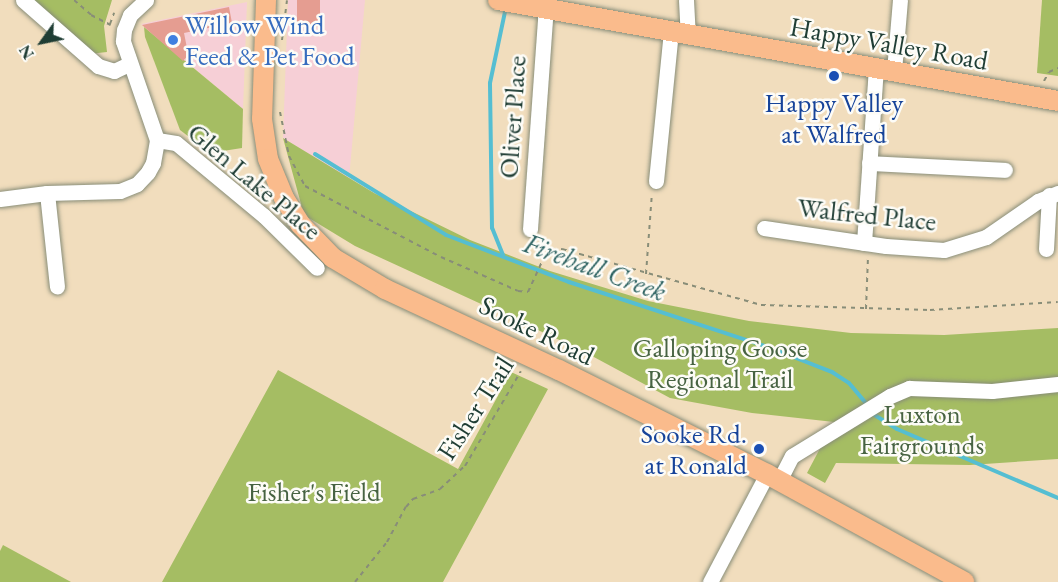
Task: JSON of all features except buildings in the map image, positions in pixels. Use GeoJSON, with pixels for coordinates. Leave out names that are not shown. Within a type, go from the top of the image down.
{"type":"FeatureCollection","features":[{"type":"Feature","properties":{"kind":"main road","name":"Sooke Road"},"geometry":{"type":"LineString","coordinates":[[266,0],[262,120],[268,159],[284,198],[300,224],[333,258],[386,289],[530,356],[773,478],[964,582]]}},
{"type":"Feature","properties":{"kind":"main road","name":"Happy Valley Road"},"geometry":{"type":"LineString","coordinates":[[498,0],[1058,101]]}},
{"type":"Feature","properties":{"kind":"street"},"geometry":{"type":"LineString","coordinates":[[23,0],[98,66],[114,71],[129,64]]}},
{"type":"Feature","properties":{"kind":"street"},"geometry":{"type":"LineString","coordinates":[[0,199],[47,193],[106,193],[129,188],[148,172],[153,163],[157,140],[123,41],[123,30],[130,15],[146,0]]}},
{"type":"Feature","properties":{"kind":"street"},"geometry":{"type":"LineString","coordinates":[[656,181],[686,0]]}},
{"type":"Feature","properties":{"kind":"street"},"geometry":{"type":"LineString","coordinates":[[866,243],[869,163],[885,69],[900,0]]}},
{"type":"Feature","properties":{"kind":"street","name":"Oliver Place"},"geometry":{"type":"LineString","coordinates":[[530,230],[546,8]]}},
{"type":"Feature","properties":{"kind":"street","name":"Glen Lake Place"},"geometry":{"type":"LineString","coordinates":[[157,140],[176,143],[264,216],[317,268]]}},
{"type":"Feature","properties":{"kind":"street"},"geometry":{"type":"LineString","coordinates":[[869,163],[1005,170]]}},
{"type":"Feature","properties":{"kind":"street"},"geometry":{"type":"LineString","coordinates":[[47,193],[57,286]]}},
{"type":"Feature","properties":{"kind":"street"},"geometry":{"type":"LineString","coordinates":[[1046,249],[1054,194]]}},
{"type":"Feature","properties":{"kind":"street","name":"Walfred Place"},"geometry":{"type":"LineString","coordinates":[[764,228],[922,250],[944,250],[969,244],[1009,223],[1054,194]]}},
{"type":"Feature","properties":{"kind":"street"},"geometry":{"type":"LineString","coordinates":[[710,582],[773,478],[792,456],[874,406],[909,388],[992,391],[1058,384]]}},
{"type":"Feature","properties":{"kind":"path"},"geometry":{"type":"LineString","coordinates":[[74,0],[91,15],[110,24]]}},
{"type":"Feature","properties":{"kind":"path"},"geometry":{"type":"LineString","coordinates":[[282,40],[287,0]]}},
{"type":"Feature","properties":{"kind":"path"},"geometry":{"type":"LineString","coordinates":[[1036,97],[1049,72],[1058,68]]}},
{"type":"Feature","properties":{"kind":"path"},"geometry":{"type":"LineString","coordinates":[[280,110],[289,156],[305,186],[441,258],[518,291],[528,292],[540,262],[552,250],[562,249],[761,305],[866,309],[985,308],[1058,302]]}},
{"type":"Feature","properties":{"kind":"path"},"geometry":{"type":"LineString","coordinates":[[646,274],[649,200],[656,181]]}},
{"type":"Feature","properties":{"kind":"path"},"geometry":{"type":"LineString","coordinates":[[866,243],[866,309]]}},
{"type":"Feature","properties":{"kind":"path","name":"Fisher Trail"},"geometry":{"type":"LineString","coordinates":[[355,582],[387,542],[406,507],[413,499],[440,489],[465,466],[530,356]]}},
{"type":"Feature","properties":{"kind":"shaded area"},"geometry":{"type":"Polygon","coordinates":[[[288,0],[365,0],[349,179],[283,138],[288,0]]]}},
{"type":"Feature","properties":{"kind":"shaded area"},"geometry":{"type":"Polygon","coordinates":[[[247,2],[243,109],[141,24],[247,2]]]}},
{"type":"Feature","properties":{"kind":"green space"},"geometry":{"type":"Polygon","coordinates":[[[28,0],[112,0],[104,26],[107,52],[89,54],[28,0]]]}},
{"type":"Feature","properties":{"kind":"green space"},"geometry":{"type":"Polygon","coordinates":[[[1042,0],[1058,0],[1058,76],[1037,73],[1042,0]]]}},
{"type":"Feature","properties":{"kind":"green space"},"geometry":{"type":"Polygon","coordinates":[[[144,27],[243,109],[242,148],[210,153],[180,130],[145,37],[144,27]]]}},
{"type":"Feature","properties":{"kind":"green space","name":"Galloping Goose Regional Trail"},"geometry":{"type":"Polygon","coordinates":[[[283,138],[374,193],[470,240],[550,271],[648,301],[749,321],[851,333],[944,335],[1058,328],[1058,459],[970,465],[836,463],[825,483],[807,473],[834,422],[752,413],[670,398],[579,349],[355,246],[304,215],[283,138]]]}},
{"type":"Feature","properties":{"kind":"green space","name":"Fisher's Field"},"geometry":{"type":"Polygon","coordinates":[[[278,370],[458,469],[511,372],[548,389],[443,582],[162,582],[278,370]]]}},
{"type":"Feature","properties":{"kind":"green space"},"geometry":{"type":"Polygon","coordinates":[[[3,545],[71,582],[0,582],[0,551],[3,545]]]}},
{"type":"Feature","properties":{"kind":"waterway"},"geometry":{"type":"LineString","coordinates":[[503,255],[492,228],[490,83],[506,7]]}},
{"type":"Feature","properties":{"kind":"waterway","name":"Firehall Creek"},"geometry":{"type":"LineString","coordinates":[[315,154],[446,235],[569,282],[768,347],[832,372],[849,383],[865,402]]}},
{"type":"Feature","properties":{"kind":"waterway","name":"Firehall Creek"},"geometry":{"type":"LineString","coordinates":[[873,414],[897,429],[1058,498]]}},
{"type":"Feature","properties":{"kind":"place","name":"Willow Wind Feed & Pet Food"},"geometry":{"type":"Point","coordinates":[173,40]}},
{"type":"Feature","properties":{"kind":"place","name":"Happy Valley at Walfred"},"geometry":{"type":"Point","coordinates":[834,76]}},
{"type":"Feature","properties":{"kind":"place","name":"Sooke Rd. at Ronald"},"geometry":{"type":"Point","coordinates":[759,449]}},
{"type":"Feature","properties":{"kind":"park label","name":"Luxton Fairgrounds"},"geometry":{"type":"Point","coordinates":[922,428]}}]}
